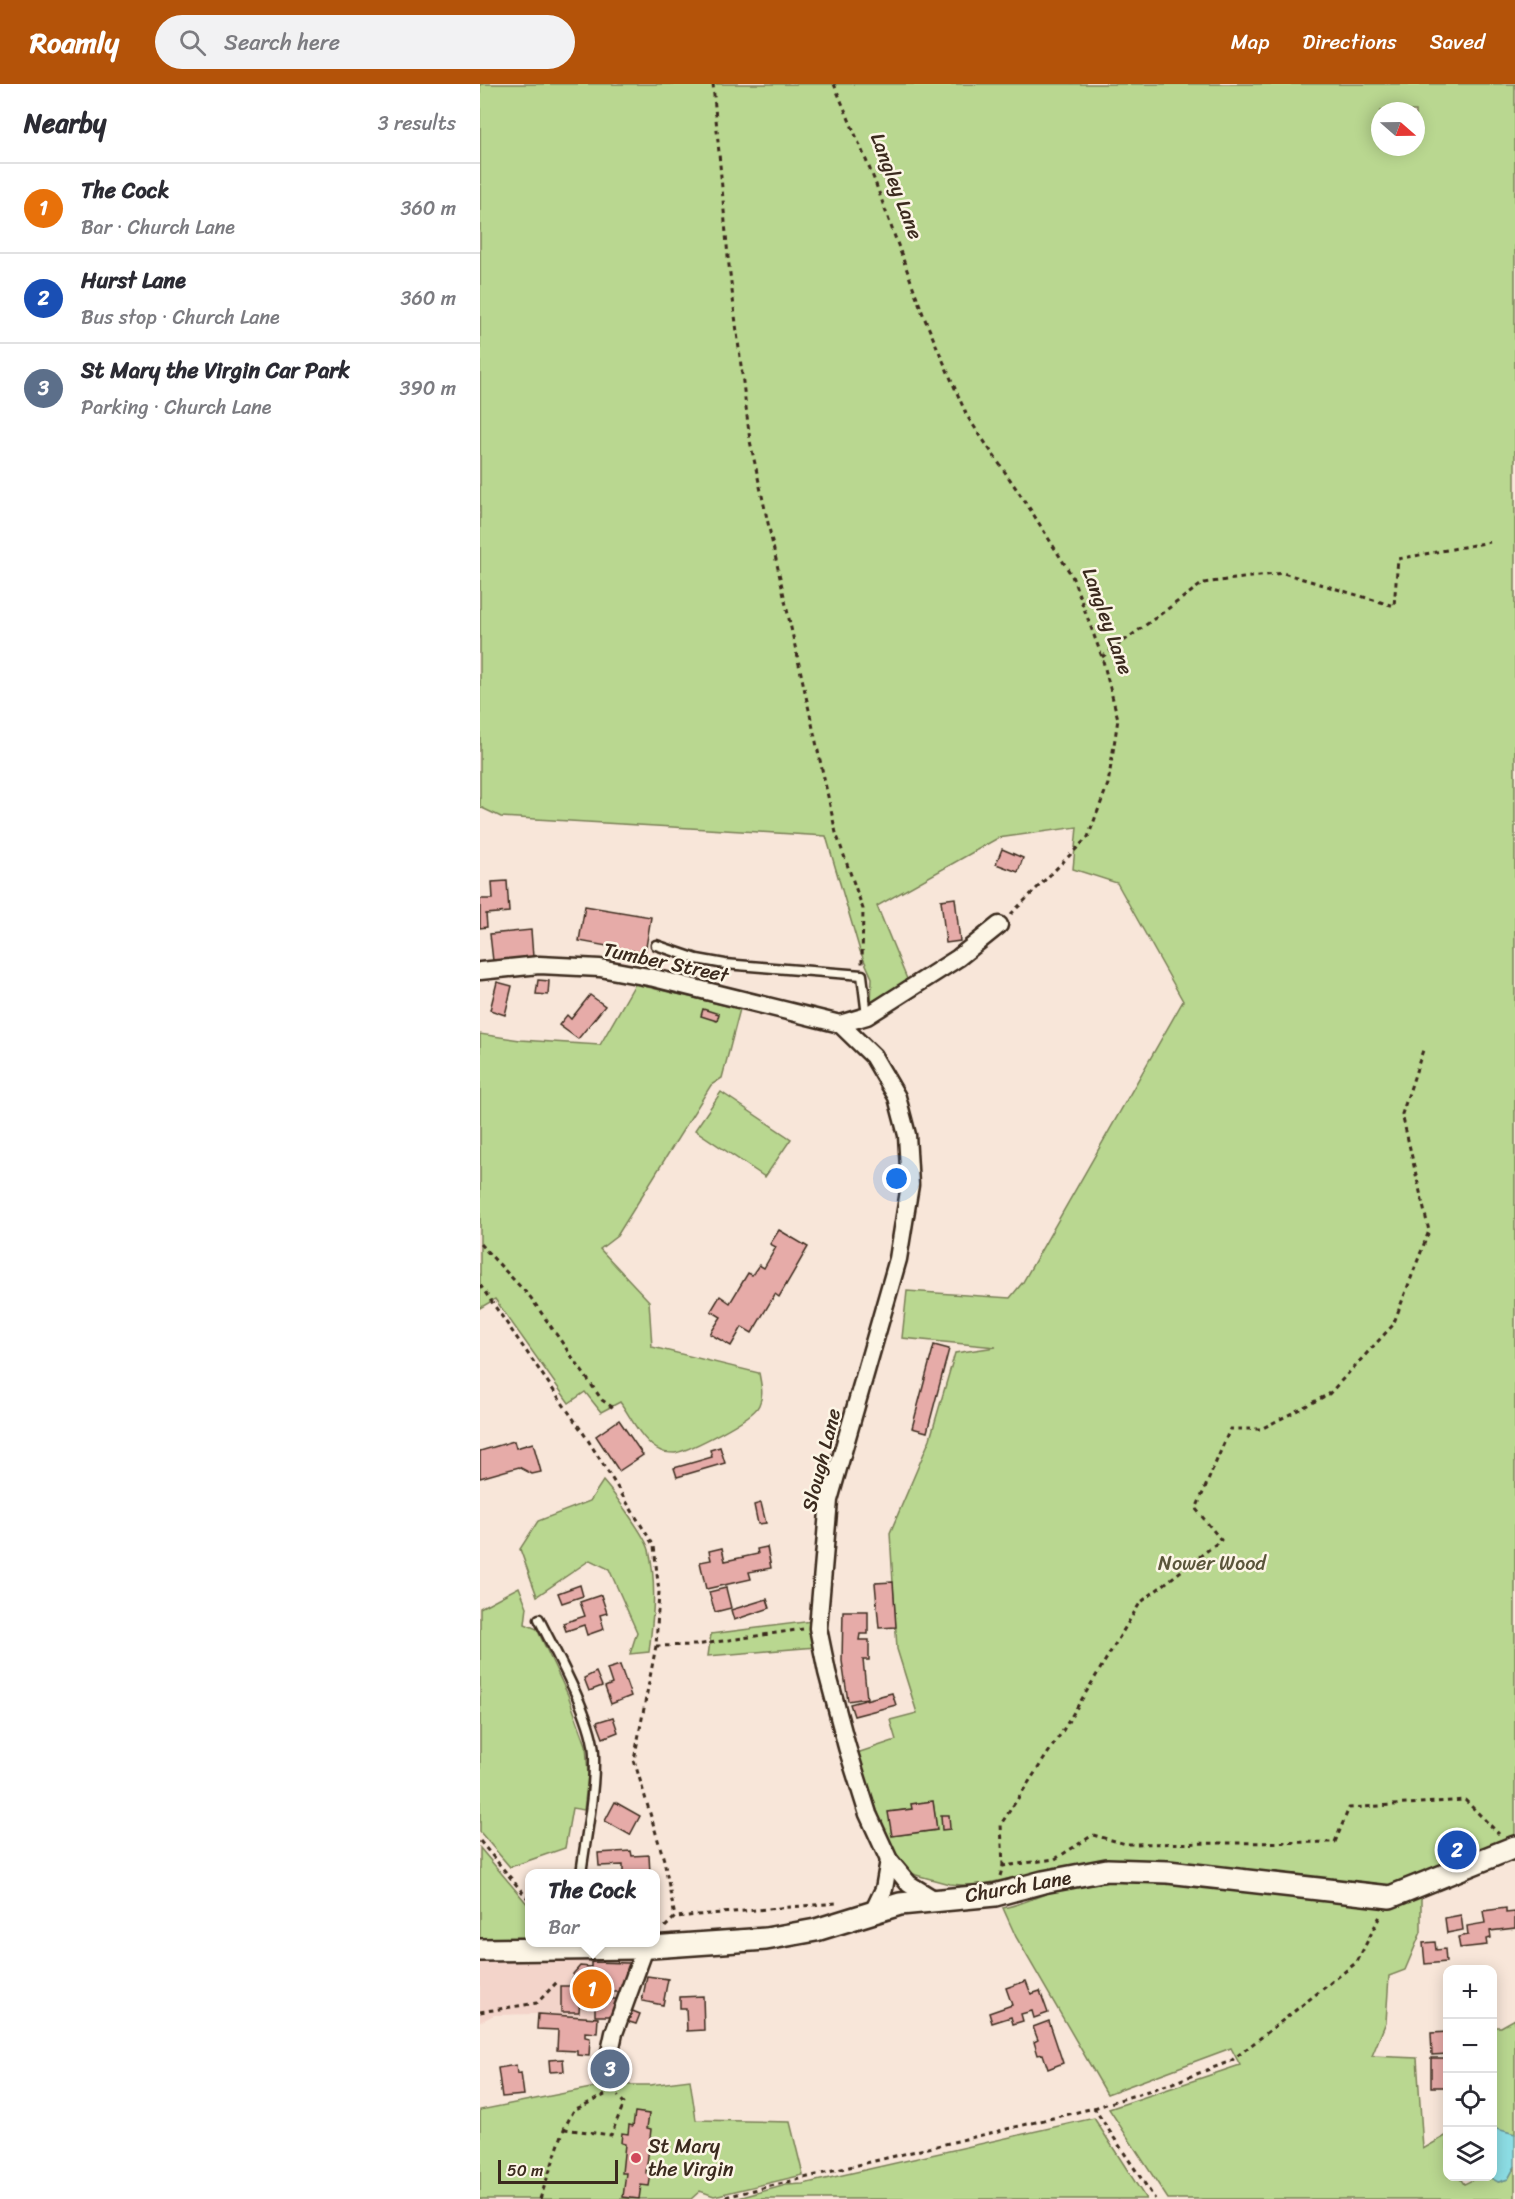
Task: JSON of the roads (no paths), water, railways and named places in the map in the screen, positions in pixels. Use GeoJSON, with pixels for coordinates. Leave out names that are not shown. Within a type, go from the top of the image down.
{"type":"FeatureCollection","features":[{"type":"Feature","properties":{"kind":"street"},"geometry":{"type":"LineString","coordinates":[[840,1024],[867,1016],[958,958],[999,925]]}},
{"type":"Feature","properties":{"kind":"street","name":"Tumber Street"},"geometry":{"type":"LineString","coordinates":[[480,970],[539,964],[600,969],[654,978],[840,1024]]}},
{"type":"Feature","properties":{"kind":"street"},"geometry":{"type":"LineString","coordinates":[[863,1047],[867,1016]]}},
{"type":"Feature","properties":{"kind":"street","name":"Slough Lane"},"geometry":{"type":"LineString","coordinates":[[840,1024],[873,1056],[897,1097],[907,1135],[910,1185],[898,1259],[829,1500],[818,1628],[847,1748],[868,1814],[889,1860],[909,1884],[935,1900]]}},
{"type":"Feature","properties":{"kind":"street","name":"Church Lane"},"geometry":{"type":"LineString","coordinates":[[660,1947],[766,1939],[816,1930],[900,1904],[995,1895],[1042,1882],[1107,1870],[1168,1872],[1390,1897],[1515,1848]]}},
{"type":"Feature","properties":{"kind":"street"},"geometry":{"type":"LineString","coordinates":[[873,1912],[884,1889],[889,1860]]}},
{"type":"Feature","properties":{"kind":"street","name":"Church Lane"},"geometry":{"type":"LineString","coordinates":[[480,1950],[542,1947]]}},
{"type":"Feature","properties":{"kind":"street","name":"Church Lane"},"geometry":{"type":"LineString","coordinates":[[604,1947],[658,1947]]}},
{"type":"Feature","properties":{"kind":"street"},"geometry":{"type":"LineString","coordinates":[[612,2081],[608,2061],[614,2033],[645,1948]]}},
{"type":"Feature","properties":{"kind":"lane"},"geometry":{"type":"LineString","coordinates":[[656,945],[697,959],[726,964],[862,975],[867,1016]]}},
{"type":"Feature","properties":{"kind":"lane"},"geometry":{"type":"LineString","coordinates":[[539,1619],[587,1722],[594,1753],[582,1869]]}},
{"type":"Feature","properties":{"kind":"water"},"geometry":{"type":"Polygon","coordinates":[[[1497,2129],[1515,2134],[1515,2166],[1508,2179],[1498,2182],[1497,2129]]]}},
{"type":"Feature","properties":{"kind":"place","name":"Hurst Lane"},"geometry":{"type":"Point","coordinates":[1457,1850]}},
{"type":"Feature","properties":{"kind":"place","name":"The Cock"},"geometry":{"type":"Point","coordinates":[592,1989]}},
{"type":"Feature","properties":{"kind":"place","name":"St Mary the Virgin Car Park"},"geometry":{"type":"Point","coordinates":[610,2069]}},
{"type":"Feature","properties":{"kind":"place","name":"St Mary the Virgin"},"geometry":{"type":"Point","coordinates":[636,2158]}},
{"type":"Feature","properties":{"kind":"park label","name":"Nower Wood"},"geometry":{"type":"Point","coordinates":[1212,1563]}}]}
